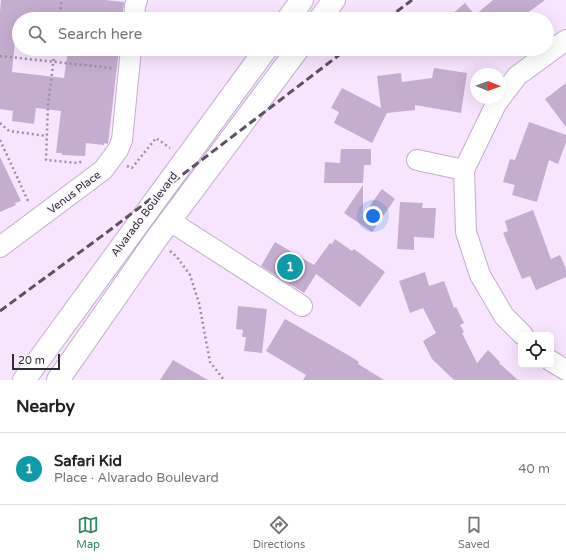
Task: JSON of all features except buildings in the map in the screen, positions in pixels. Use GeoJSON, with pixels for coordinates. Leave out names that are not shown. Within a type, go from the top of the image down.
{"type":"FeatureCollection","features":[{"type":"Feature","properties":{"kind":"main road"},"geometry":{"type":"LineString","coordinates":[[293,12],[302,0]]}},
{"type":"Feature","properties":{"kind":"main road"},"geometry":{"type":"LineString","coordinates":[[325,12],[334,0]]}},
{"type":"Feature","properties":{"kind":"main road","name":"Alvarado Boulevard"},"geometry":{"type":"LineString","coordinates":[[24,380],[261,56]]}},
{"type":"Feature","properties":{"kind":"main road"},"geometry":{"type":"LineString","coordinates":[[58,380],[157,238],[293,56]]}},
{"type":"Feature","properties":{"kind":"street"},"geometry":{"type":"LineString","coordinates":[[135,12],[137,0]]}},
{"type":"Feature","properties":{"kind":"street"},"geometry":{"type":"LineString","coordinates":[[554,49],[566,40]]}},
{"type":"Feature","properties":{"kind":"street","name":"Venus Place"},"geometry":{"type":"LineString","coordinates":[[0,247],[102,170],[118,150],[122,140],[130,56]]}},
{"type":"Feature","properties":{"kind":"street"},"geometry":{"type":"LineString","coordinates":[[520,332],[504,316],[480,275],[466,232],[464,170],[496,104],[517,76],[544,56]]}},
{"type":"Feature","properties":{"kind":"street"},"geometry":{"type":"LineString","coordinates":[[417,160],[464,170]]}},
{"type":"Feature","properties":{"kind":"street"},"geometry":{"type":"LineString","coordinates":[[170,221],[302,306]]}},
{"type":"Feature","properties":{"kind":"street"},"geometry":{"type":"LineString","coordinates":[[554,363],[566,370]]}},
{"type":"Feature","properties":{"kind":"path"},"geometry":{"type":"LineString","coordinates":[[60,12],[62,0]]}},
{"type":"Feature","properties":{"kind":"path"},"geometry":{"type":"LineString","coordinates":[[0,56],[129,70]]}},
{"type":"Feature","properties":{"kind":"path"},"geometry":{"type":"LineString","coordinates":[[55,56],[48,104],[46,160],[78,163],[85,160]]}},
{"type":"Feature","properties":{"kind":"path"},"geometry":{"type":"LineString","coordinates":[[0,124],[9,131],[47,136]]}},
{"type":"Feature","properties":{"kind":"path"},"geometry":{"type":"LineString","coordinates":[[113,157],[118,162],[132,168],[156,138],[185,160]]}},
{"type":"Feature","properties":{"kind":"path"},"geometry":{"type":"LineString","coordinates":[[0,140],[37,220]]}},
{"type":"Feature","properties":{"kind":"path"},"geometry":{"type":"LineString","coordinates":[[157,238],[177,257],[190,275],[199,302],[210,362],[224,380]]}},
{"type":"Feature","properties":{"kind":"railway"},"geometry":{"type":"LineString","coordinates":[[396,12],[412,0]]}},
{"type":"Feature","properties":{"kind":"railway"},"geometry":{"type":"LineString","coordinates":[[0,311],[110,230],[338,56]]}},
{"type":"Feature","properties":{"kind":"place","name":"Safari Kid"},"geometry":{"type":"Point","coordinates":[290,267]}}]}
